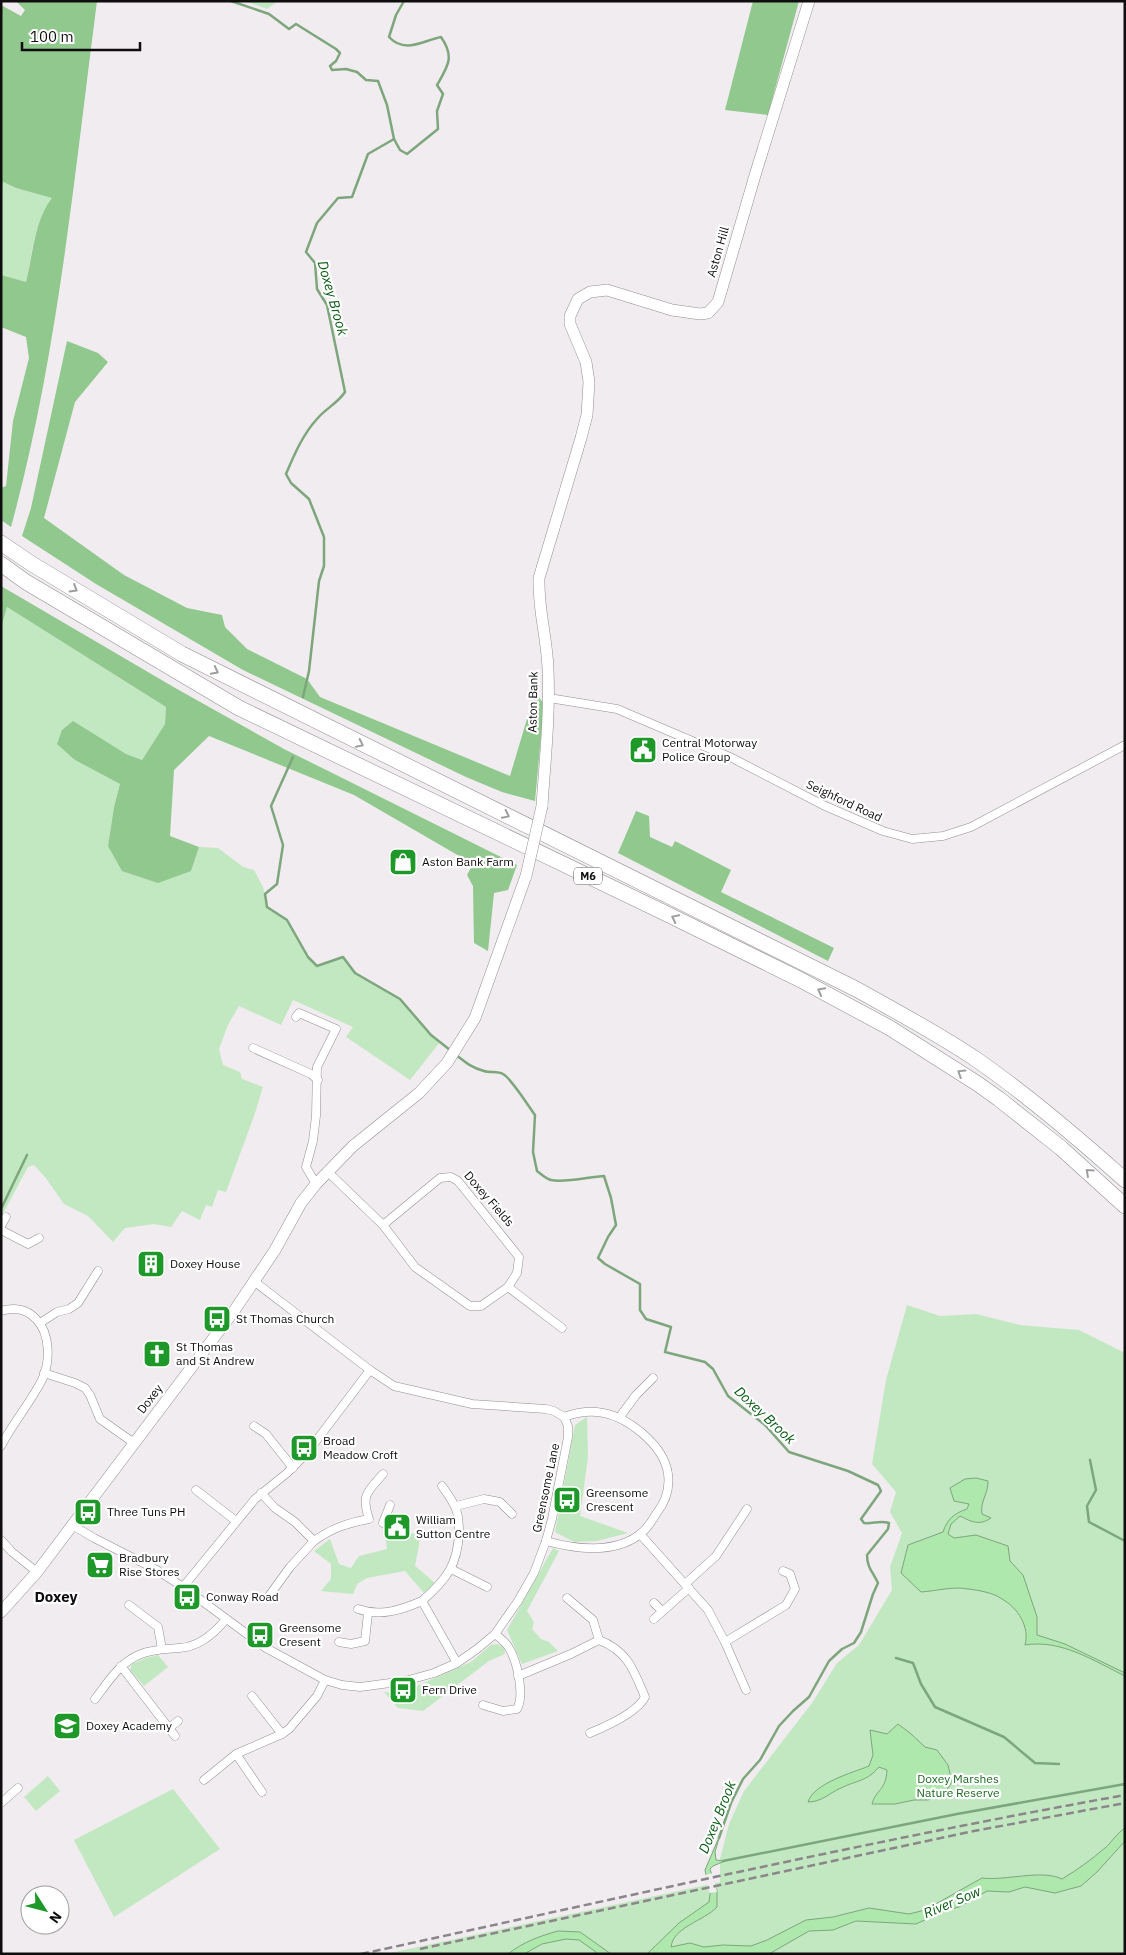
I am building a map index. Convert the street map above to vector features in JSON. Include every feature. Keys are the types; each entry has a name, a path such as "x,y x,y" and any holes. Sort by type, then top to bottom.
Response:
{"highway":[{"name":"M6","path":"1,543 32,564 182,654 856,989 934,1032 977,1060 1019,1091 1125,1180"},
{"name":"M6","path":"1,564 26,582 239,708 674,918 890,1028 978,1084 1005,1104 1061,1148 1125,1206"}],"street":[{"name":"Aston Hill","path":"586,362 573,335 570,316 578,299 590,292 607,290 672,310 700,314 708,313 718,302 809,1"},
{"name":"Aston Bank","path":"327,1171 353,1146 419,1092 447,1062 464,1037 475,1018 526,876 542,806 549,698 548,665 538,601 539,578 587,414 589,382 586,362"},
{"name":"Seighford Road","path":"549,698 617,710 732,758 823,805 874,828 912,839 943,836 971,827 1125,745"},
{"path":"296,1017 299,1013 336,1029 317,1067 318,1080 314,1141 306,1167 316,1184"},
{"path":"253,1048 311,1074 318,1080"},
{"name":"Doxey","path":"1,1612 37,1572 255,1282 301,1203 327,1171"},
{"name":"Doxey Fields","path":"327,1171 383,1225 415,1267 470,1306 482,1306 508,1287 517,1273 519,1257 458,1181 450,1177 440,1178 383,1225"},
{"path":"1,1226 6,1217"},
{"path":"1,1230 28,1244 39,1238"},
{"path":"40,1323 57,1312 78,1304 98,1271"},
{"path":"255,1282 370,1370 394,1386 472,1404 546,1409 564,1417 586,1411 599,1412 619,1418 654,1445 664,1458 668,1475 667,1493 660,1510 640,1534 617,1544 598,1548 570,1547 546,1541"},
{"path":"508,1287 562,1328"},
{"path":"1,1311 11,1309 25,1311 40,1323 47,1343 47,1362 42,1380 1,1446"},
{"path":"183,1587 261,1493 293,1468 307,1453 370,1370"},
{"path":"44,1373 85,1388 100,1419 134,1443"},
{"path":"619,1418 636,1395 653,1378"},
{"name":"Greensome Lane","path":"72,1525 155,1569 183,1587 266,1648 325,1680 351,1686 406,1681 434,1673 457,1663 495,1634 518,1601 534,1572 546,1541 556,1502 568,1437 568,1426 564,1417"},
{"path":"254,1426 266,1434 293,1468"},
{"path":"269,1596 290,1567 314,1541 328,1530 348,1522 369,1519 364,1504 368,1490 383,1474"},
{"path":"358,1609 368,1613 393,1612 422,1601 439,1586 451,1568 458,1541 459,1518 456,1506 442,1486"},
{"path":"196,1490 236,1521"},
{"path":"261,1493 275,1508 295,1522 314,1541"},
{"path":"456,1506 484,1500 500,1502 512,1514"},
{"path":"383,1523 390,1505"},
{"path":"654,1619 716,1556 747,1508"},
{"path":"640,1534 708,1610 726,1642 739,1684 746,1690"},
{"path":"1,1540 12,1552 37,1572"},
{"path":"451,1568 487,1587"},
{"path":"726,1642 786,1605 795,1589 786,1572"},
{"path":"567,1598 592,1620 599,1640"},
{"path":"422,1601 457,1663"},
{"path":"654,1603 662,1611"},
{"path":"129,1605 158,1627 162,1649"},
{"path":"338,1642 352,1644 365,1641 368,1613"},
{"path":"95,1699 121,1666 142,1654 197,1644 215,1632 226,1619"},
{"path":"483,1706 503,1711 517,1709 521,1702 518,1676 508,1645 495,1634"},
{"path":"518,1676 599,1640 607,1643 624,1656 635,1670 645,1697 641,1706 608,1726 590,1733"},
{"path":"121,1666 175,1736"},
{"path":"204,1780 236,1754 282,1734 289,1729 317,1696 325,1680"},
{"path":"252,1696 282,1734"},
{"path":"169,1728 178,1721"},
{"path":"236,1754 262,1792"},
{"path":"1,1803 18,1788"}],"green space":[{"path":"245,1 278,1 267,9"},
{"path":"2,182 16,188 53,198 38,228 26,283 1,275"},
{"path":"7,607 166,707 165,724 142,760 126,754 75,760 120,784 114,807 108,846 191,871 199,847 218,848 243,867 254,870 263,887 267,907 287,920 308,957 317,966 343,957 355,973 400,999 431,1035 440,1042 410,1080 346,1037 353,1027 293,1000 281,1025 239,1006 228,1025 219,1049 223,1065 240,1072 242,1079 263,1087 226,1192 218,1190 212,1207 206,1205 200,1220 182,1211 171,1227 154,1224 125,1228 113,1242 88,1216 64,1204 34,1165 28,1167 1,1217 1,628"},
{"name":"Doxey Marshes Nature Reserve","path":"907,1305 940,1316 976,1314 1020,1325 1079,1330 1125,1353 1125,1954 385,1954 720,1882 720,1859 729,1824 744,1791 812,1703 837,1663 859,1645 892,1590 890,1567 902,1533 890,1512 896,1492 872,1464 886,1380"},
{"path":"587,1417 588,1457 580,1516 628,1533 597,1541 574,1542 555,1532 575,1425"},
{"path":"413,1533 420,1539 415,1566 435,1583 424,1593 405,1571 367,1578 357,1584 353,1594 321,1591 331,1579 331,1564 314,1551 330,1539 339,1564 351,1568 359,1556 387,1549 385,1535 403,1541"},
{"path":"553,1548 559,1551 527,1611 534,1622 532,1629 541,1639 549,1642 558,1651 522,1664 507,1630"},
{"path":"498,1644 504,1648 505,1654 489,1661 423,1711 398,1708 384,1692 397,1693 410,1689 471,1662 491,1645"},
{"path":"158,1655 168,1667 144,1686 130,1670 132,1664"},
{"path":"48,1776 60,1791 36,1811 24,1797"},
{"path":"173,1789 220,1849 114,1917 74,1840"}],"shaded area":[{"path":"16,1 97,1 53,331 41,397 11,527 1,520 1,488 6,486 13,421 29,358 26,337 1,327 1,275 26,282 41,217 52,198 16,188 3,182 1,192 1,5 21,16 25,10"},
{"path":"753,1 799,1 768,115 725,110"},
{"path":"67,341 98,353 108,362 75,402 44,518 124,575 187,608 222,615 225,627 247,649 307,679 320,697 510,776 535,692 544,704 535,801 502,792 466,777 243,670 96,584 22,536 31,508"},
{"path":"1,586 284,749 517,865 508,890 494,893 488,951 474,943 473,886 467,875 473,864 354,795 209,736 174,770 170,836 199,847 191,871 158,883 122,871 108,846 114,807 120,784 75,760 57,744 62,730 73,721 126,754 142,760 165,724 166,707 7,607 1,628"},
{"path":"636,811 649,816 650,837 672,847 675,841 731,870 721,892 834,948 828,961 618,853"}],"water":[{"path":"976,1478 988,1481 982,1505 982,1514 991,1518 983,1522 976,1522 960,1516 951,1524 948,1534 954,1538 976,1535 1008,1546 1010,1561 1023,1575 1037,1617 1037,1635 1065,1644 1125,1673 1125,1676 1064,1648 1038,1644 1025,1645 1026,1631 1018,1613 1008,1603 995,1595 963,1588 921,1592 901,1573 908,1545 943,1532 952,1517 967,1509 969,1504 954,1501 950,1488 965,1479"},
{"path":"898,1724 925,1747 937,1750 948,1765 952,1782 946,1791 928,1800 914,1800 895,1804 872,1804 886,1777 887,1770 879,1767 865,1778 821,1799 808,1802 812,1795 825,1784 869,1766 873,1755 870,1730 887,1734"},
{"name":"River Sow","path":"1125,1828 1125,1841 1097,1872 1081,1886 1055,1893 1025,1887 1009,1892 987,1891 959,1907 944,1911 916,1924 856,1921 833,1930 809,1931 769,1954 647,1954 679,1923 709,1902 710,1894 705,1870 720,1835 715,1852 716,1860 725,1861 710,1869 717,1891 717,1907 677,1934 671,1947 690,1943 704,1947 723,1945 751,1946 806,1920 833,1917 869,1908 909,1914 925,1910 982,1878 1044,1875 1062,1879 1108,1846"},
{"path":"558,1931 580,1932 611,1954 595,1954 596,1952 579,1940 566,1939 542,1944 524,1954 508,1954 532,1940"}],"pier":[{"path":"713,1873 717,1892 709,1893 705,1875"}],"waterway":[{"path":"231,1 269,14 289,29 296,24 336,49 340,53 336,61 330,66 332,70 346,69 357,72 366,80 378,81 387,105 394,139"},
{"name":"Doxey Brook","path":"303,697 309,671 319,581 324,566 324,537 309,499 291,483 286,474 307,431 320,415 345,392 327,305 317,289 315,263 306,252 317,223 338,198 352,197 368,154 394,139 400,150 407,154 438,129 437,111 443,94 437,85 447,67 448,50 441,37 407,46 401,45 389,37 396,15 404,1"},
{"name":"Doxey Brook","path":"293,757 271,806 283,845 277,884 265,894 267,907 287,920 308,957 317,966 343,957 355,973 400,999 431,1035 450,1050"},
{"name":"Doxey Brook","path":"456,1055 476,1068 486,1072 503,1074 511,1081 535,1115 533,1152 537,1171 547,1179 556,1181 604,1176 611,1198 616,1225 598,1258 640,1284 640,1310 646,1319 671,1327 665,1352 705,1362 713,1369 728,1396 765,1425 789,1452 848,1471 878,1485 881,1491 861,1519 864,1523 889,1523 888,1529 867,1555 869,1567 878,1583 861,1632 854,1643 842,1649 829,1661 809,1697 779,1726 760,1760 743,1779 731,1803 719,1838"},
{"path":"1,1209 27,1155"},
{"path":"1090,1460 1096,1490 1087,1506 1089,1522 1125,1541"},
{"path":"896,1658 913,1663 921,1684 935,1707 1004,1737 1035,1763 1059,1764"},
{"path":"723,1861 957,1814 1125,1784"}],"railway":[{"path":"361,1954 838,1851 1125,1795"},
{"path":"420,1949 974,1831 1125,1803"}],"place":[{"name":"Central Motorway Police Group","path":"643,750"},
{"name":"Aston Bank Farm","path":"403,862"},
{"name":"Doxey House","path":"151,1264"},
{"name":"St Thomas Church","path":"217,1319"},
{"name":"St Thomas and St Andrew","path":"157,1354"},
{"name":"Broad Meadow Croft","path":"304,1448"},
{"name":"Greensome Crescent","path":"567,1500"},
{"name":"Three Tuns PH","path":"88,1512"},
{"name":"William Sutton Centre","path":"397,1527"},
{"name":"Bradbury Rise Stores","path":"100,1565"},
{"name":"Conway Road","path":"187,1597"},
{"name":"Greensome Cresent","path":"260,1635"},
{"name":"Fern Drive","path":"403,1690"},
{"name":"Doxey Academy","path":"67,1726"}],"district":[{"name":"Doxey","path":"56,1597"}]}
